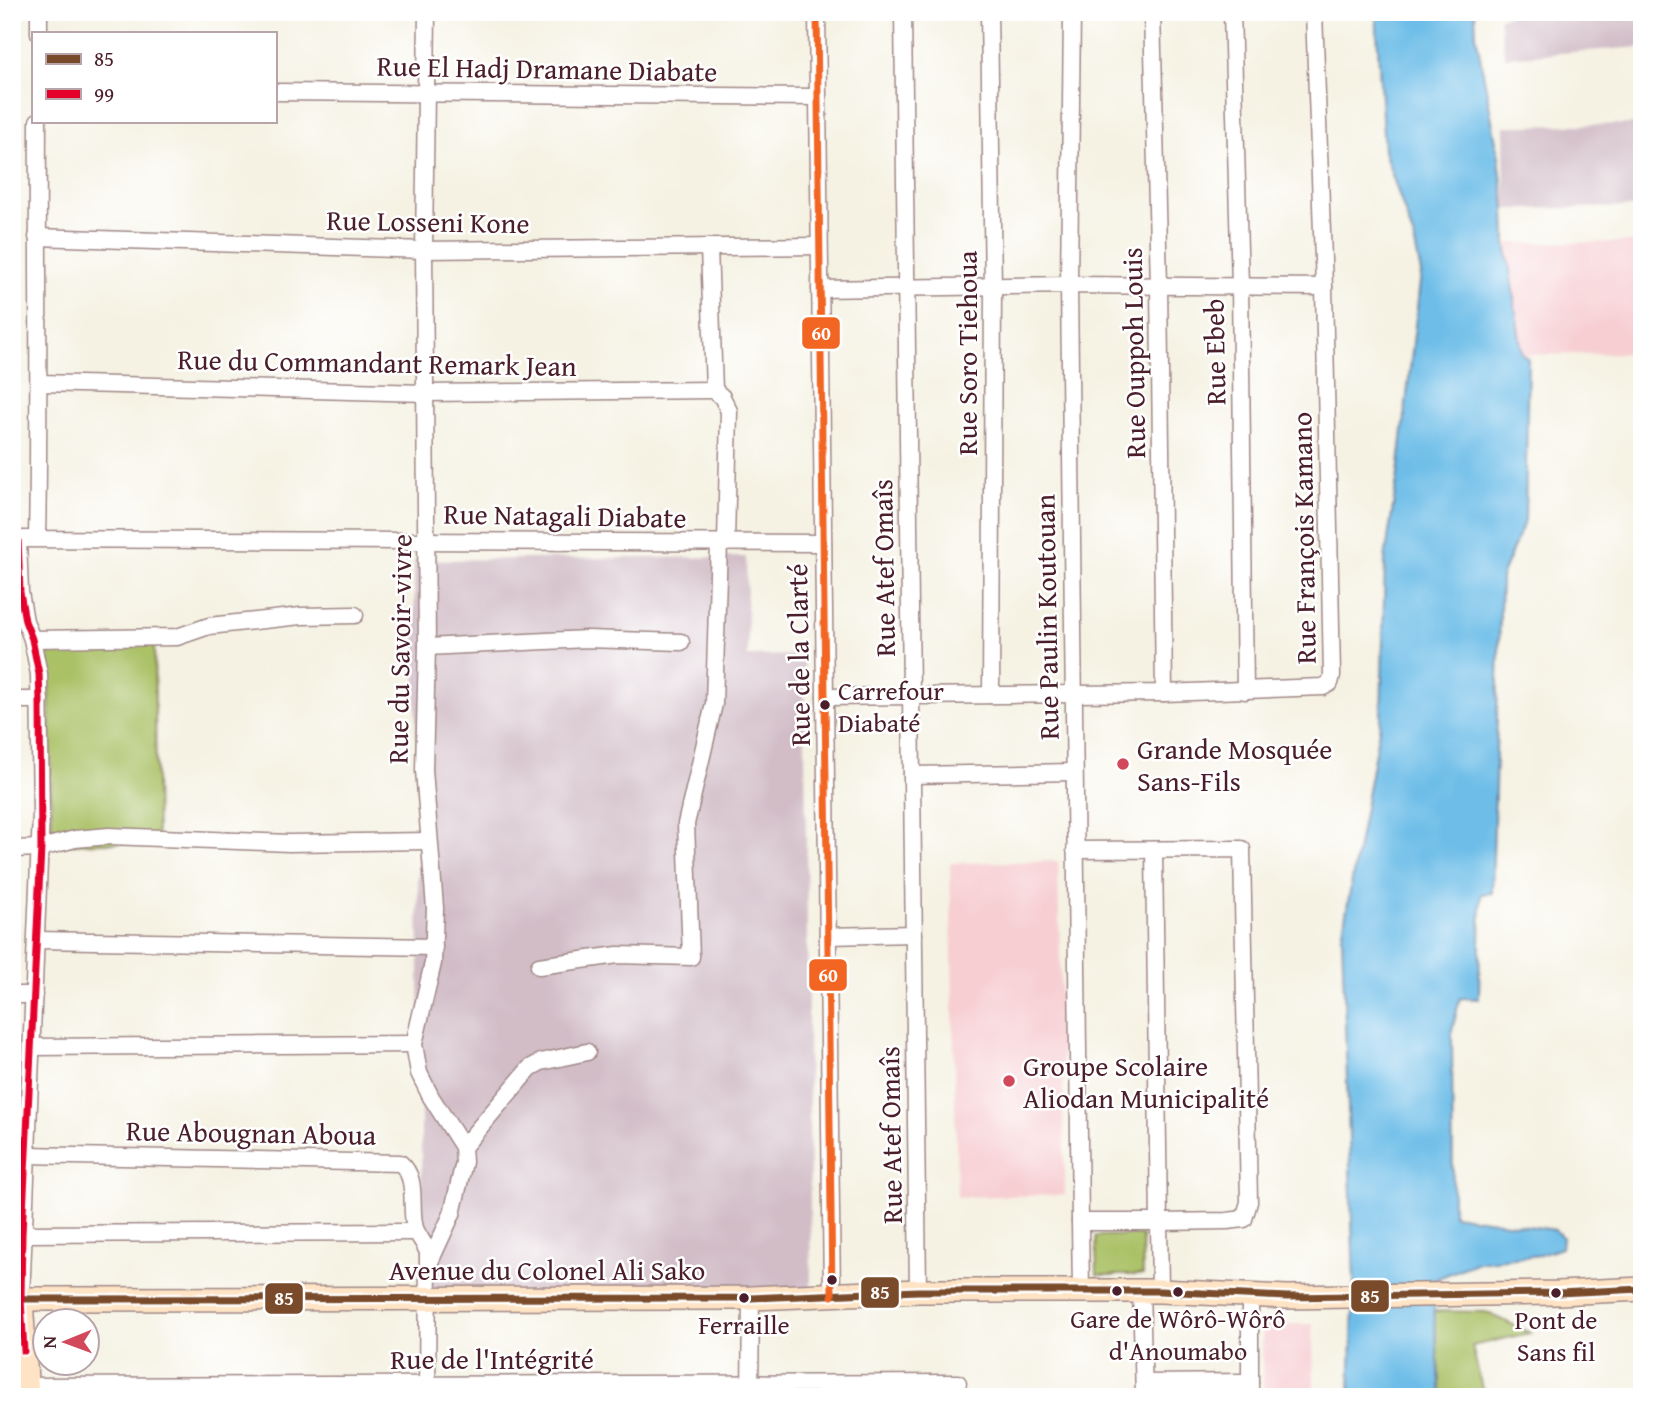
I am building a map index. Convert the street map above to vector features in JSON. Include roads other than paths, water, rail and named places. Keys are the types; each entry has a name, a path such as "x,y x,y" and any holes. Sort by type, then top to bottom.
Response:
{"street":[{"path":"39,32 40,12"},
{"name":"Rue du Savoir-vivre","path":"427,12 424,250 427,647 424,770 433,875 434,947 433,963 414,1044 419,1073 463,1147"},
{"name":"Rue de la Clarté","path":"817,12 832,1296"},
{"name":"Rue Atef Omaîs","path":"903,12 918,1291"},
{"name":"Rue Soro Tiehoua","path":"989,12 993,288 991,695"},
{"name":"Rue Paulin Koutouan","path":"1072,12 1069,285 1081,1291"},
{"name":"Rue Ouppoh Louis","path":"1152,12 1159,285 1164,693"},
{"name":"Rue Ebeb","path":"1232,12 1240,285 1245,691"},
{"name":"Rue François Kamano","path":"825,697 1245,691 1323,687 1330,683 1332,675 1324,287 1314,12"},
{"name":"Rue El Hadj Dramane Diabate","path":"276,92 818,97"},
{"path":"37,538 40,383 38,122"},
{"name":"Rue Losseni Kone","path":"37,237 424,250 820,246"},
{"path":"539,965 618,955 691,957 686,824 714,704 729,411 722,397 714,390 709,247"},
{"path":"820,289 1069,285 1324,287"},
{"name":"Rue du Commandant Remark Jean","path":"40,383 426,393 714,390"},
{"path":"15,539 20,592 39,674 40,700 41,848 32,1047 22,1147 22,1234 17,1299 27,1391"},
{"name":"Rue Natagali Diabate","path":"15,539 823,543"},
{"path":"32,639 177,637 209,625 301,616 355,615"},
{"path":"427,647 587,639 681,642"},
{"path":"12,700 40,700"},
{"path":"912,775 1074,772"},
{"path":"12,849 41,848 75,839 109,836 289,843 428,841"},
{"path":"1075,850 1242,849 1250,1202 1244,1219 1080,1222"},
{"path":"1154,850 1159,1222 1144,1390 1250,1389 1250,1295"},
{"path":"828,936 914,934"},
{"path":"37,940 434,947"},
{"path":"12,995 34,995"},
{"path":"32,1047 414,1044"},
{"path":"429,1264 452,1214 461,1185 463,1147 530,1068 541,1062 587,1052"},
{"name":"Rue Abougnan Aboua","path":"22,1147 400,1163 411,1178 416,1232 426,1245 429,1264 427,1391"},
{"path":"22,1234 416,1232"},
{"name":"Avenue du Colonel Ali Sako","path":"17,1299 751,1298 918,1291 1151,1291 1287,1297 1558,1293 1642,1289"},
{"path":"750,1390 751,1298"},
{"name":"Rue de l'Intégrité","path":"27,1391 750,1390 958,1384"}],"water":[{"path":"1376,12 1475,12 1476,35 1499,157 1506,243 1522,354 1528,358 1525,520 1501,577 1492,893 1481,894 1479,999 1460,998 1452,1030 1453,1215 1555,1230 1562,1237 1561,1248 1540,1255 1478,1262 1436,1279 1434,1311 1441,1397 1350,1397 1354,1282 1342,936 1381,718 1385,559 1398,474 1421,273 1414,239 1384,151"}],"place":[{"name":"Carrefour Diabaté","path":"825,705"},
{"name":"Grande Mosquée Sans-Fils","path":"1123,764"},
{"name":"Groupe Scolaire Aliodan Municipalité","path":"1009,1081"},
{"name":"Gare de Wôrô-Wôrô d'Anoumabo","path":"1178,1292"},
{"name":"Pont de Sans fil","path":"1556,1293"},
{"name":"Ferraille","path":"744,1298"}]}
